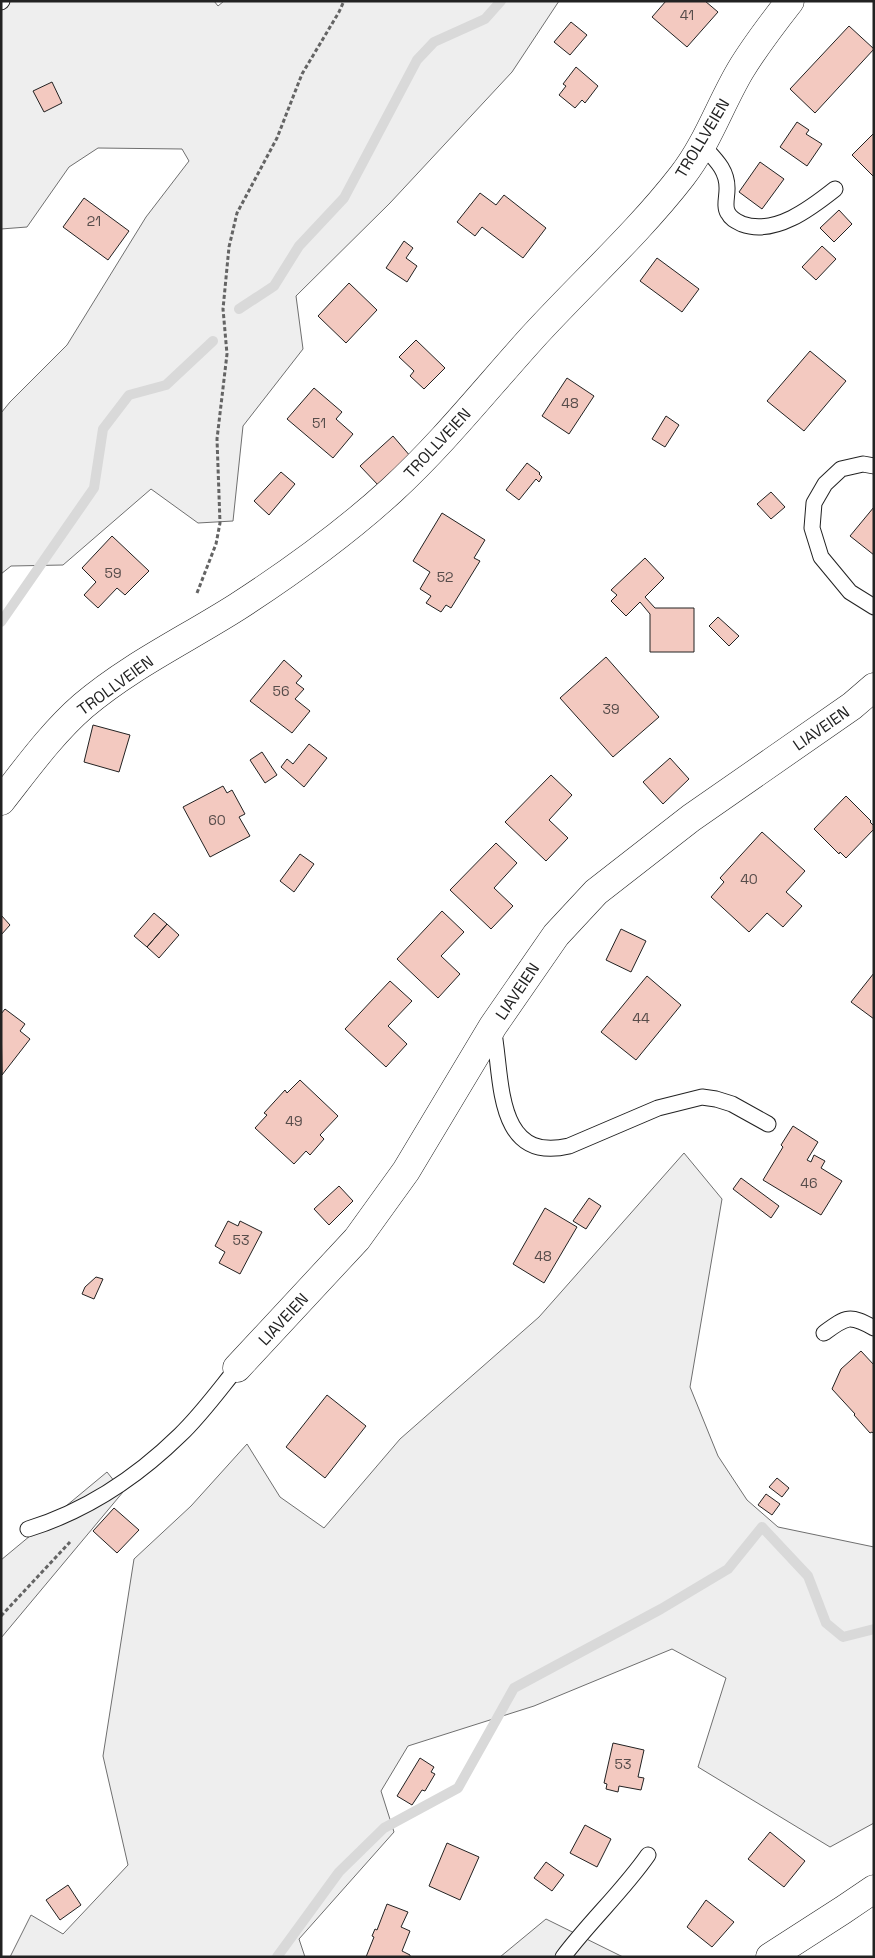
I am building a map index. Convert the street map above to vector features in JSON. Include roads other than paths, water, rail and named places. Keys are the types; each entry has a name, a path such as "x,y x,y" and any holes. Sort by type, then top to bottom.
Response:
{"street":[{"name":"TROLLVEIEN","path":"1,801 43,748 82,706 134,667 236,608 306,561 392,490 435,448 533,336 639,226 683,174 702,145 740,72 766,31 790,1"},
{"name":"LIAVEIEN","path":"237,1368 357,1239 406,1171 493,1026 556,935 596,892 691,818 852,706 874,687"},
{"path":"770,1957 798,1946 874,1889"}],"lane":[{"path":"702,145 720,164 726,175 726,209 728,214 735,221 750,227 760,228 788,219 815,204 835,189"},
{"path":"874,466 863,464 841,469 825,484 814,503 812,528 821,557 850,592 874,607"},
{"path":"493,1026 497,1046 502,1099 507,1118 528,1143 556,1150 658,1108 702,1098 716,1099 732,1104 768,1124"},
{"path":"824,1333 840,1321 852,1318 874,1328"},
{"path":"28,1529 79,1510 124,1483 181,1435 237,1368"},
{"path":"563,1957 601,1910 632,1879 648,1855"}],"waterway":[{"path":"239,309 274,286 299,246 344,198 417,60 434,42 485,19 501,1"},
{"path":"1,622 94,488 103,429 129,395 166,385 213,341"},
{"path":"277,1957 339,1872 384,1828 458,1788 514,1688 661,1609 728,1569 762,1527 808,1576 826,1623 843,1637 874,1629"}]}
